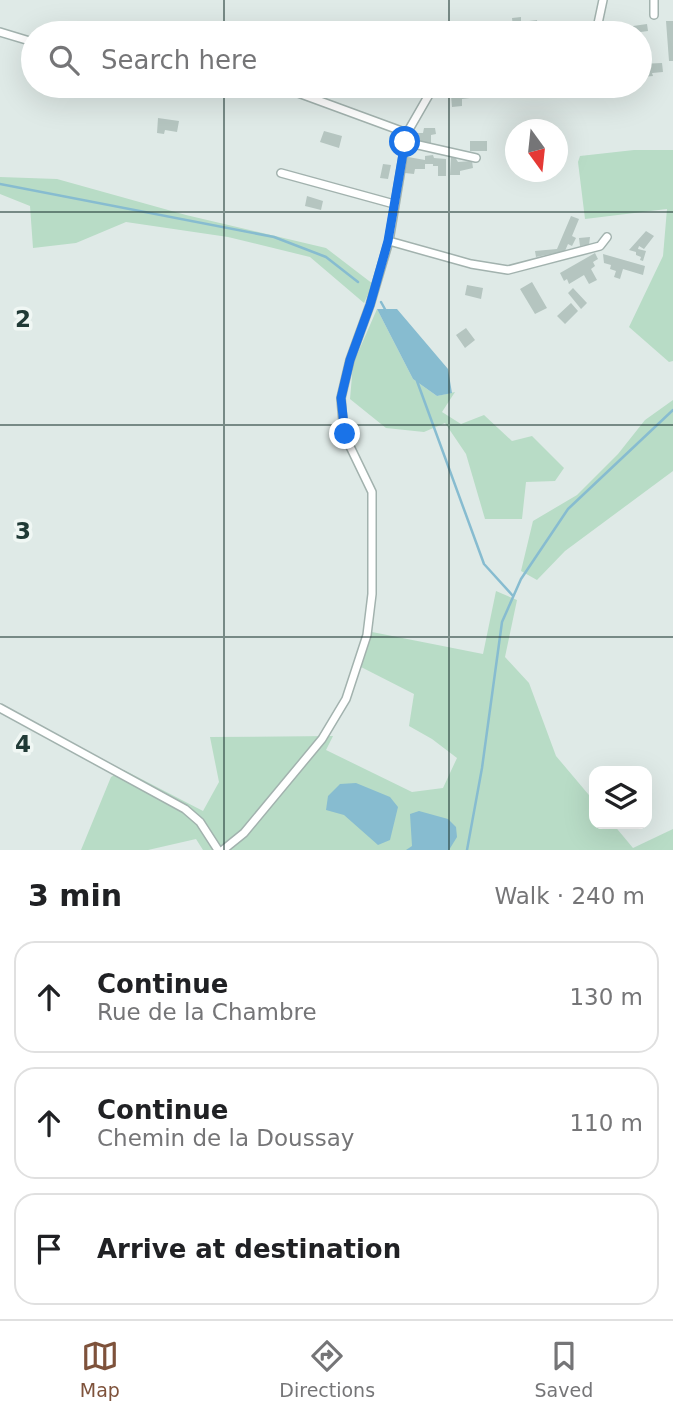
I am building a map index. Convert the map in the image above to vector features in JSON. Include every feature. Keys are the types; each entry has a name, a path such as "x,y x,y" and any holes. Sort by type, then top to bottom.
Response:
{"street":[{"path":"599,21 603,0"},
{"path":"654,0 654,15"},
{"path":"0,33 21,39"},
{"path":"311,98 407,134"},
{"path":"0,708 185,808 200,822 220,850 244,833 322,739 346,699 367,635 372,594 372,492 345,434 341,398 350,360 370,305 388,241 407,134 428,98"},
{"path":"405,142 476,158"},
{"path":"282,173 394,204"},
{"path":"388,241 471,264 508,270 600,247 607,237"}],"green space":[{"path":"634,150 673,150 673,361 669,362 629,327 663,256 667,209 585,219 578,162 580,156"},
{"path":"0,177 57,179 186,215 326,248 373,284 364,303 310,257 228,237 126,222 76,243 33,248 30,206 0,194"},
{"path":"377,309 413,379 437,396 455,392 442,412 461,424 484,415 512,441 532,436 564,468 555,481 526,482 522,519 485,519 466,454 445,423 424,432 386,428 350,399 353,364"},
{"path":"673,400 673,471 565,551 537,580 521,571 533,521 577,495 618,454 645,420"},
{"path":"496,591 517,600 505,657 529,683 556,756 589,795 589,829 617,829 633,848 673,829 673,850 203,850 196,839 148,850 81,850 111,777 124,770 203,811 219,782 210,737 333,736 326,750 412,792 443,788 457,758 409,726 414,694 361,667 372,632 483,654"}],"water":[{"path":"377,309 397,309 448,369 452,393 437,396 413,379"},
{"path":"356,783 390,797 398,807 390,840 378,845 344,815 326,810 328,796 340,784"},
{"path":"419,811 448,819 456,827 457,837 449,850 406,850 412,846 410,814"}],"building":[{"path":"521,17 521,21 512,21 512,18"},
{"path":"666,21 673,21 673,61 669,61"},
{"path":"652,63 662,63 663,72 652,73"},
{"path":"451,98 470,98 462,99 462,106 452,107"},
{"path":"158,118 179,121 177,132 165,130 164,134 157,133"},
{"path":"424,128 435,128 436,134 431,135 431,146 412,141 414,133 423,133"},
{"path":"324,131 342,136 339,148 320,142"},
{"path":"470,141 487,141 487,151 470,151"},
{"path":"433,155 434,158 446,159 446,176 438,176 438,166 433,164 425,164 425,169 415,169 414,174 405,173 408,157 425,160 425,156"},
{"path":"451,157 455,157 458,162 472,161 473,168 460,171 460,175 450,175"},
{"path":"383,164 391,165 388,179 380,178"},
{"path":"307,196 323,201 321,210 305,206"},
{"path":"571,216 579,219 572,236 576,238 572,246 568,244 565,251 536,257 535,251 557,249"},
{"path":"646,231 654,236 644,249 639,246 638,249 646,251 643,261 636,252 629,250"},
{"path":"590,237 589,245 580,246 579,238"},
{"path":"595,253 598,259 593,262 595,266 591,269 597,280 589,284 584,275 569,284 567,279 564,281 560,273"},
{"path":"603,254 645,266 643,275 623,269 620,279 614,277 616,271 610,269 611,265 604,263"},
{"path":"532,282 547,308 535,314 520,289"},
{"path":"467,285 483,288 481,299 465,295"},
{"path":"573,288 587,303 581,309 568,293"},
{"path":"571,303 578,311 565,324 557,316"},
{"path":"466,328 475,340 465,348 456,335"}],"waterway":[{"path":"0,184 274,237 326,257 358,282"},
{"path":"381,302 386,311"},
{"path":"417,381 484,564 513,596"},
{"path":"467,850 482,768 502,622 521,579 568,509 673,410"}],"route":[{"path":"345,434 341,398 350,360 370,305 388,241 405,142"}]}
